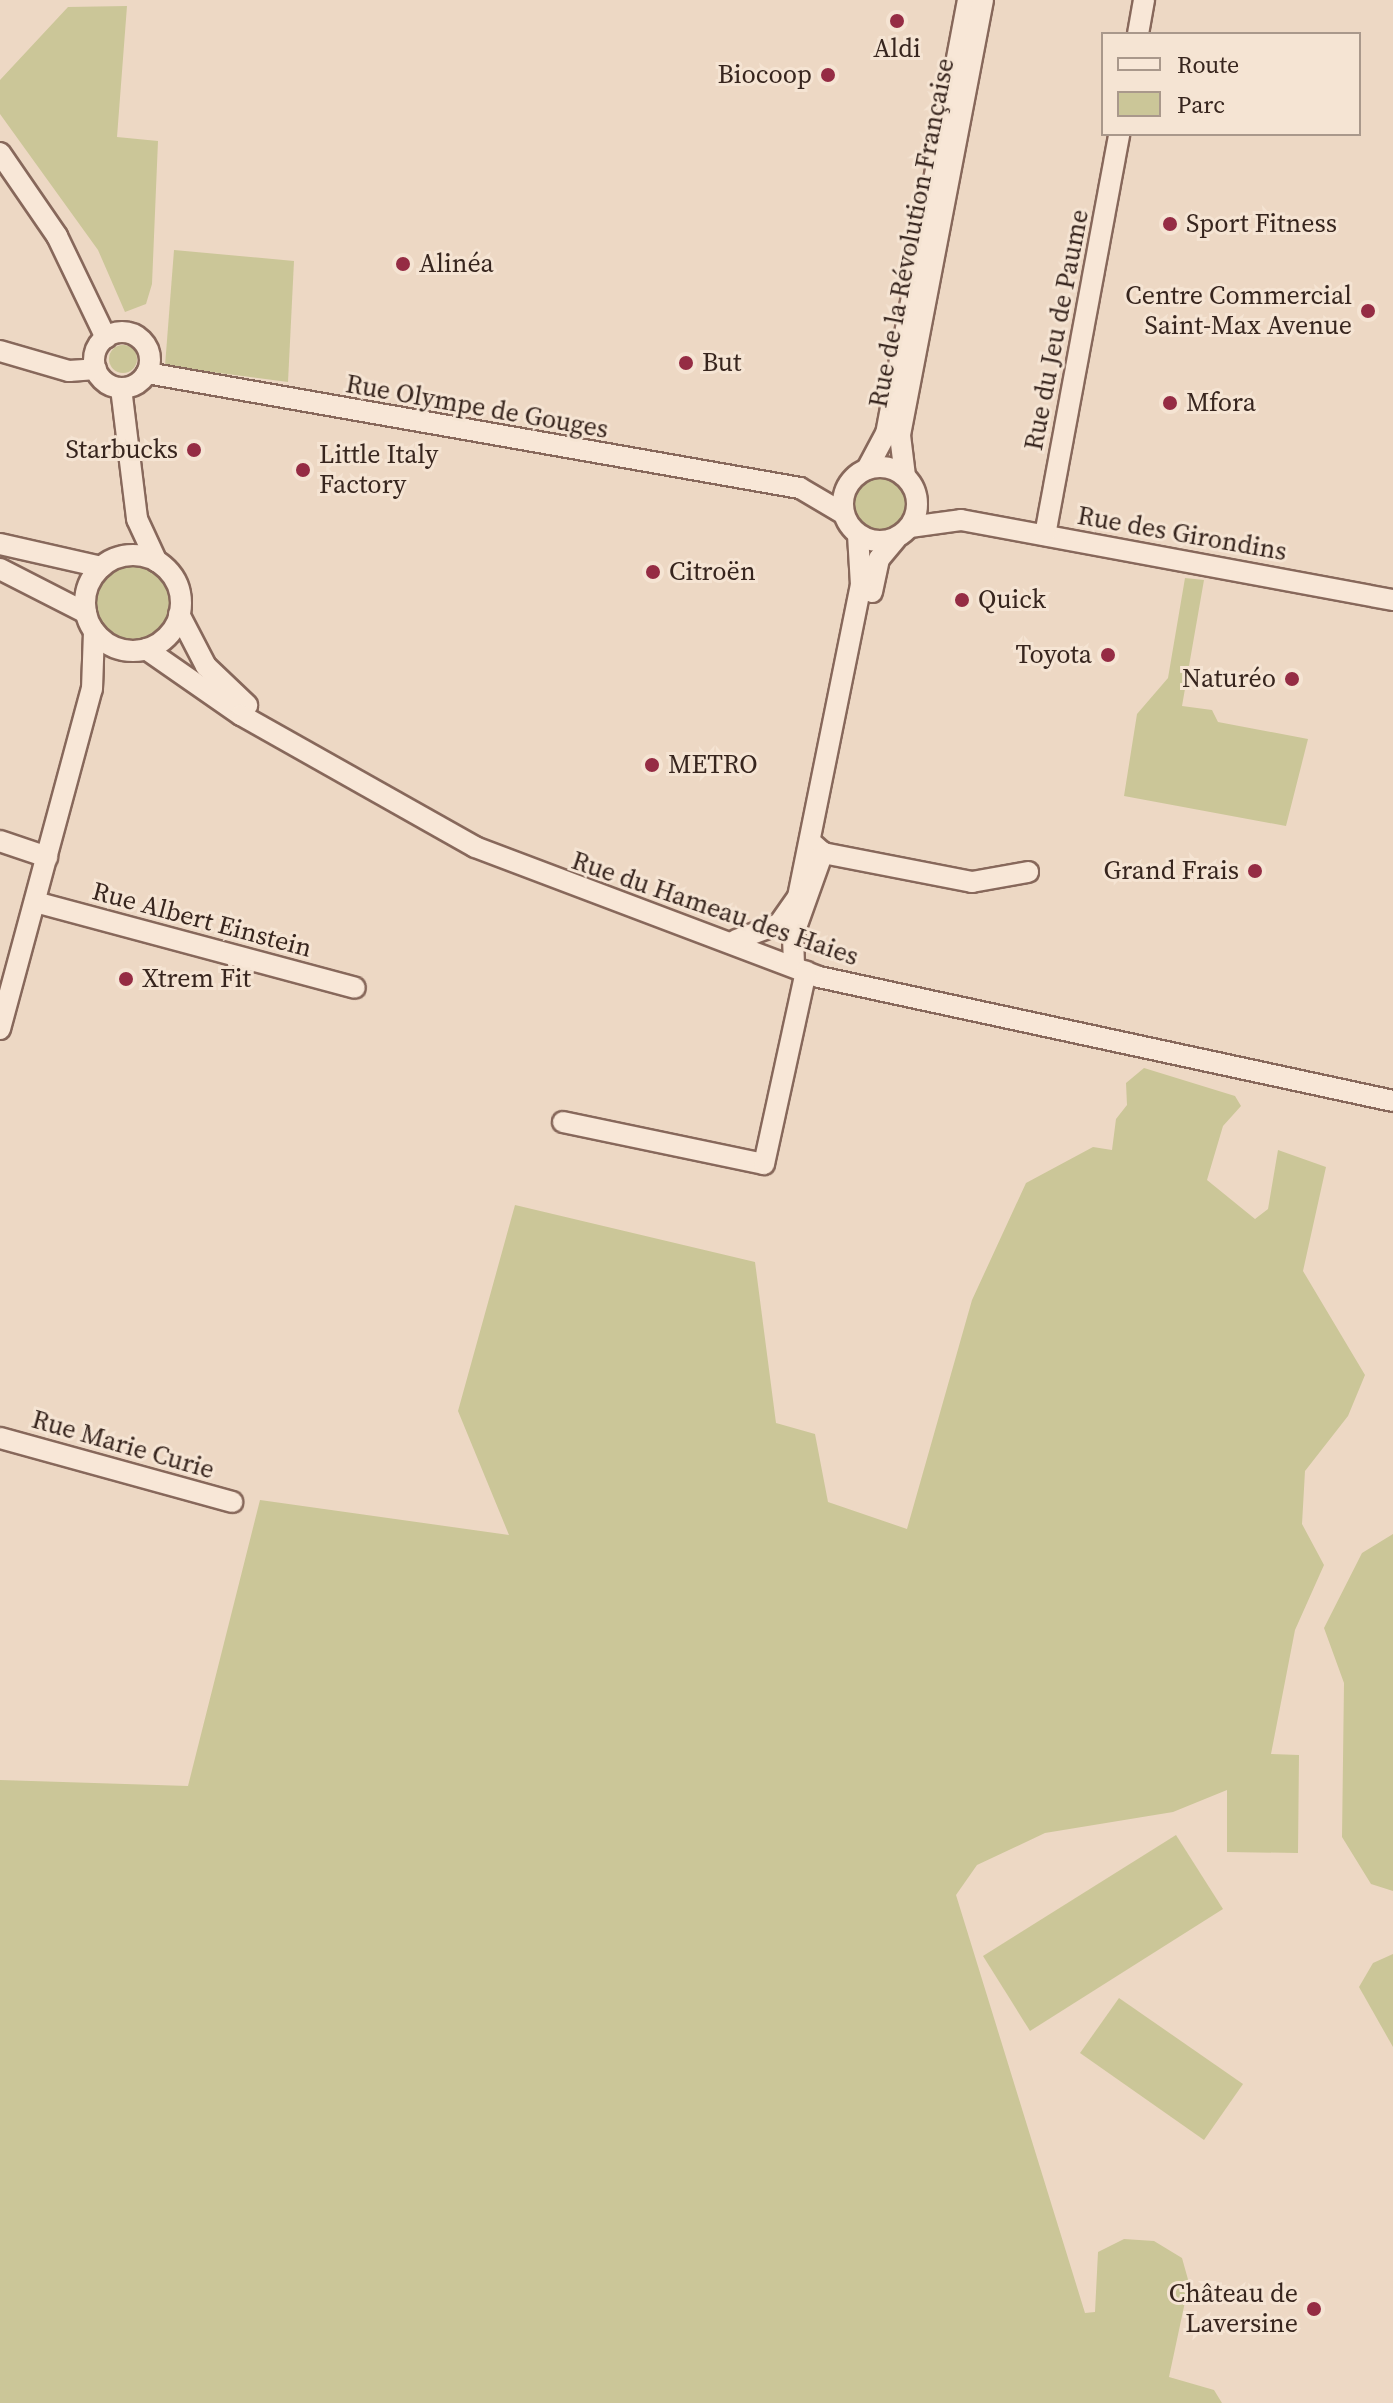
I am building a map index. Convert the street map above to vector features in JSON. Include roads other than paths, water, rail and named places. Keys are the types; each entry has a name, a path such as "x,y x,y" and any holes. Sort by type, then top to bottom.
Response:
{"street":[{"name":"Rue de la Révolution Française","path":"860,474 886,434 968,0"},
{"name":"Rue de la Révolution Française","path":"909,482 900,435 983,0"},
{"path":"1138,32 1144,0"},
{"name":"Rue du Jeu de Paume","path":"1045,535 1119,136"},
{"path":"0,153 57,236 106,338 96,369"},
{"path":"106,338 122,332 139,338 150,356 147,373 121,388"},
{"path":"0,351 69,371 96,369 121,388 134,508 157,562 177,586 179,614 166,637 105,666 92,689 0,1029"},
{"name":"Rue Olympe de Gouges","path":"147,373 800,488 844,514"},
{"path":"563,1122 764,1164 800,968 793,936 818,847 877,566 903,533 918,505 909,482 860,474 844,514 858,535 861,585 818,847 790,912 766,932 736,940"},
{"name":"Rue Olympe de Gouges","path":"800,488 860,474"},
{"name":"Rue des Girondins","path":"909,482 961,520"},
{"path":"92,689 87,590 108,562 134,508"},
{"name":"Rue des Girondins","path":"903,533 961,520 1393,600"},
{"path":"858,535 903,533"},
{"path":"0,544 108,562 157,562"},
{"path":"0,569 136,649"},
{"name":"Rue du Hameau des Haies","path":"179,614 213,675 283,737"},
{"name":"Rue du Hameau des Haies","path":"136,649 283,737 503,860 736,940 800,968 1292,1085 1393,1101"},
{"path":"0,841 47,857"},
{"path":"818,847 972,882 1028,872"},
{"name":"Rue Albert Einstein","path":"35,902 355,988"},
{"name":"Rue Marie Curie","path":"0,1438 232,1502"}],"place":[{"name":"Aldi","path":"897,21"},
{"name":"Biocoop","path":"828,75"},
{"name":"Sport Fitness","path":"1170,224"},
{"name":"Alinéa","path":"403,264"},
{"name":"Centre Commercial Saint-Max Avenue","path":"1368,311"},
{"name":"But","path":"686,363"},
{"name":"Mfora","path":"1170,403"},
{"name":"Starbucks","path":"194,450"},
{"name":"Little Italy Factory","path":"303,470"},
{"name":"Citroën","path":"653,572"},
{"name":"Quick","path":"962,600"},
{"name":"Toyota","path":"1108,655"},
{"name":"Naturéo","path":"1292,679"},
{"name":"METRO","path":"652,765"},
{"name":"Grand Frais","path":"1255,871"},
{"name":"Xtrem Fit","path":"126,979"},
{"name":"Château de Laversine","path":"1314,2309"}]}
